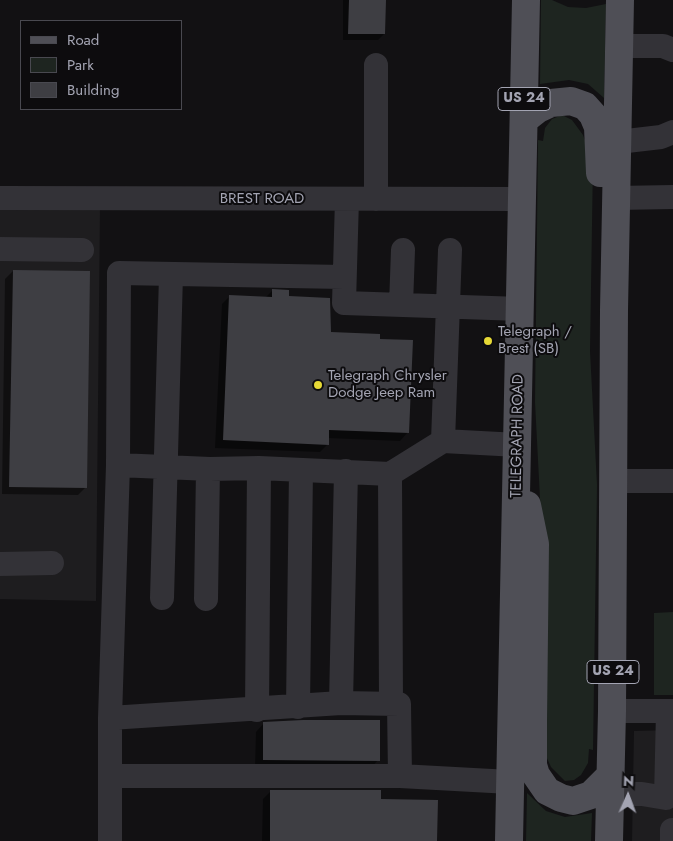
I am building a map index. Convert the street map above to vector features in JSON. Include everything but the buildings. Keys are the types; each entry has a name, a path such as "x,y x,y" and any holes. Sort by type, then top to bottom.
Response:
{"main road":[{"name":"TELEGRAPH ROAD","path":"509,841 526,0"},
{"name":"US 24","path":"609,841 620,0"},
{"path":"524,120 538,109 551,103 571,101 585,106 593,114 598,127 600,174 597,348 614,427"},
{"path":"518,454 535,544 533,765 536,775 547,791 573,801 591,795 610,784"}],"street":[{"path":"619,46 663,46 673,50"},
{"path":"376,65 376,199"},
{"path":"618,142 661,137 673,132"},
{"path":"616,198 673,197"},
{"name":"BREST ROAD","path":"0,198 523,199"},
{"path":"347,199 344,303 521,309"},
{"path":"0,249 82,250"},
{"path":"402,305 403,250"},
{"path":"443,441 450,250"},
{"path":"110,841 110,718 118,465 119,273 344,277"},
{"path":"162,598 164,467 171,275"},
{"path":"118,465 208,469 259,468 390,474 443,441 518,454"},
{"path":"257,710 259,468"},
{"path":"206,599 208,469"},
{"path":"298,707 301,470"},
{"path":"342,703 346,471"},
{"path":"390,474 391,704"},
{"path":"614,481 673,481"},
{"path":"0,564 52,564"},
{"path":"110,718 257,710 342,703 399,704 400,776"},
{"path":"610,784 642,794 670,798 671,711 612,712"},
{"path":"110,776 400,776 510,782"},
{"path":"672,830 672,841"}],"shaded area":[{"path":"0,208 100,208 96,601 0,599"},
{"path":"673,730 673,841 632,841 634,731"}],"green space":[{"path":"541,0 552,0 568,7 586,8 606,4 604,98 588,84 569,80 540,84"},
{"path":"562,115 572,120 583,135 593,162 590,351 597,485 593,750 589,749 588,763 581,775 574,780 565,781 551,767 545,754 541,518 535,402 538,140 543,141 545,128 552,119"},
{"path":"673,612 673,695 654,695 654,613"},
{"path":"527,793 546,811 565,817 592,813 591,841 526,841"}],"place":[{"name":"Telegraph / Brest (SB)","path":"488,341"},
{"name":"Telegraph Chrysler Dodge Jeep Ram","path":"318,385"}]}
